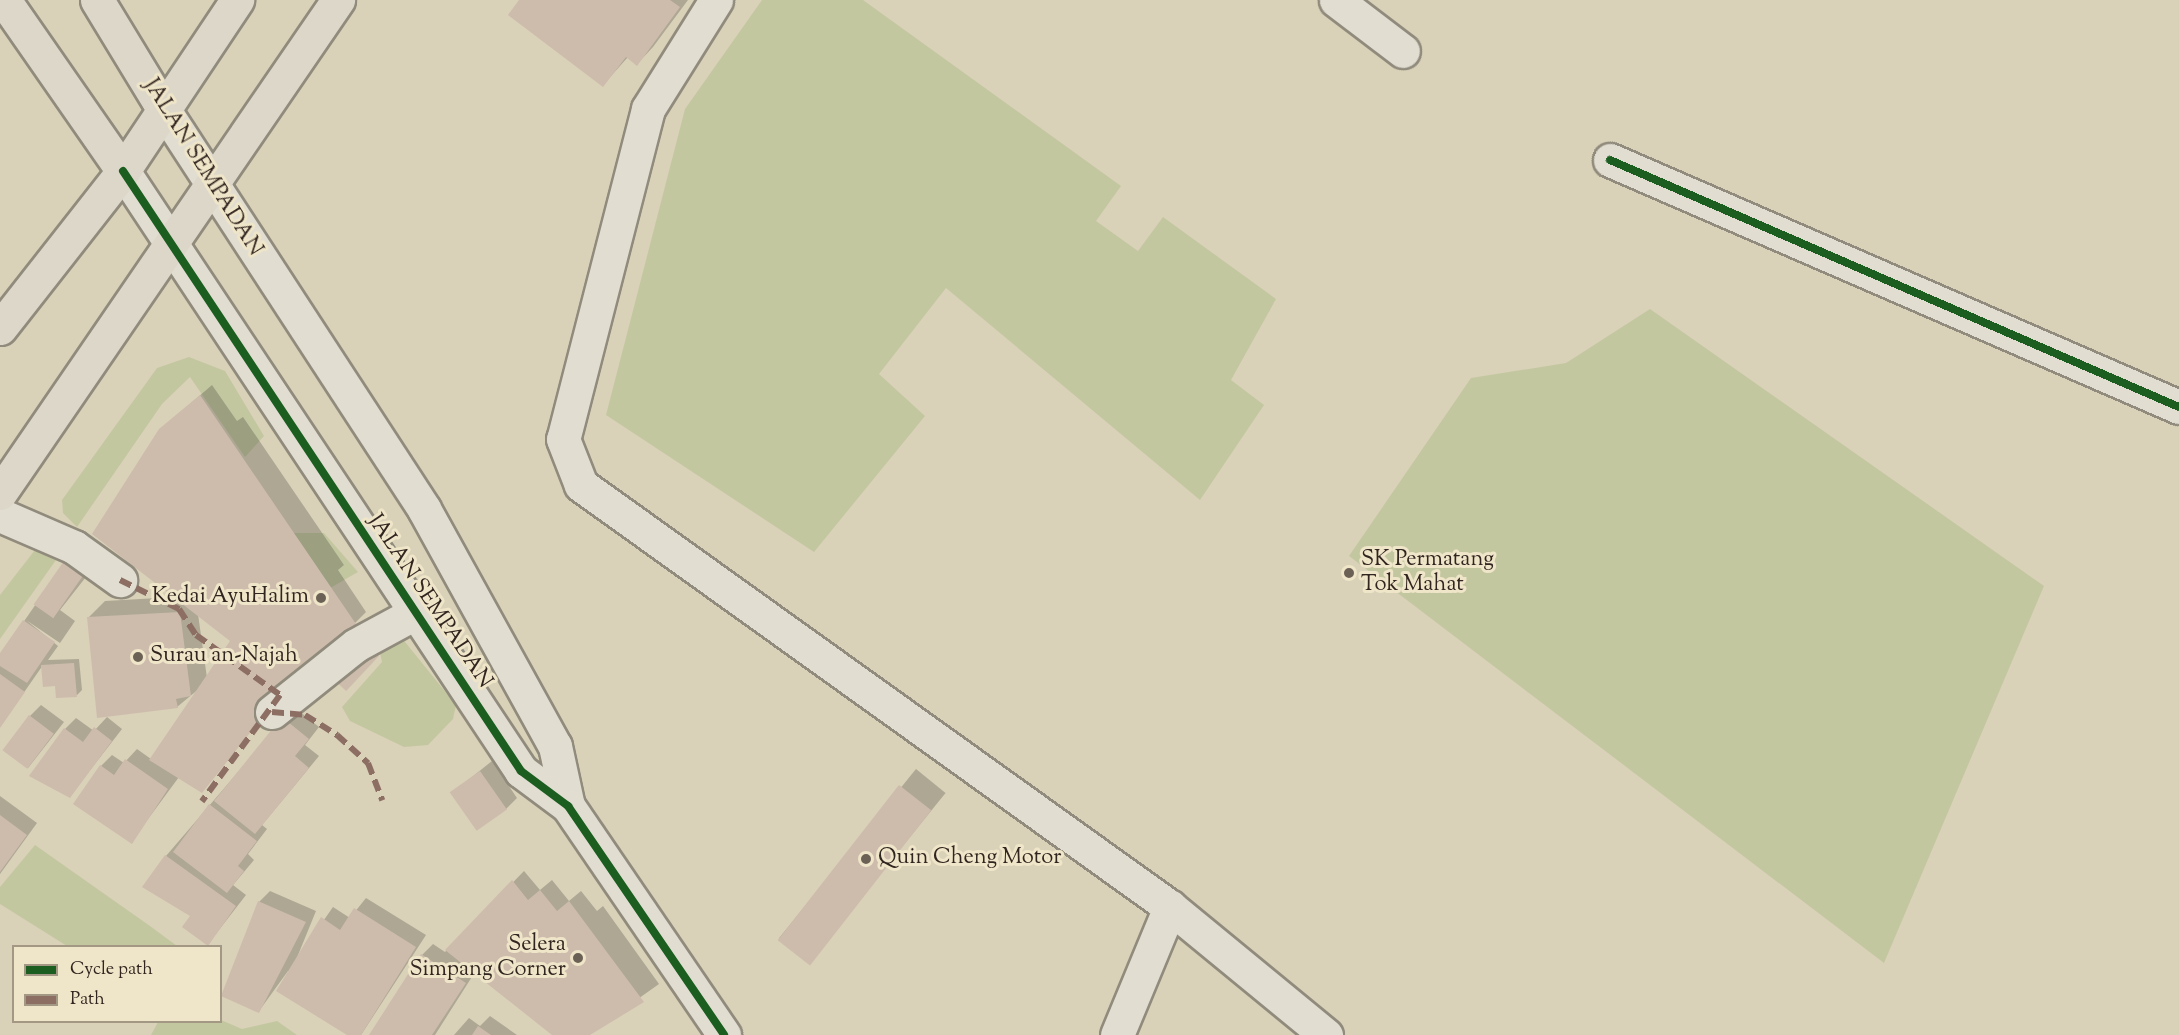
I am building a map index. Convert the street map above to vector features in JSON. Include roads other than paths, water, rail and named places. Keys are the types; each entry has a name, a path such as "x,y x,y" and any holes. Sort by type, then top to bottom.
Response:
{"main road":[{"name":"JALAN SEMPADAN","path":"4,0 123,171"},
{"name":"JALAN SEMPADAN","path":"97,0 164,110"},
{"path":"0,328 123,171 237,0"},
{"path":"0,493 338,0"}],"street":[{"path":"716,0 648,109 563,439 581,485 1170,907 1326,1035"},
{"path":"1336,0 1403,51"},
{"name":"JALAN SEMPADAN","path":"164,110 211,187 424,509 555,746 568,806"},
{"path":"1610,160 2179,407"},
{"name":"JALAN SEMPADAN","path":"123,171 413,614 521,771 568,806 724,1035"},
{"path":"0,514 74,547 120,580"},
{"path":"272,712 356,645 413,614"},
{"path":"1117,1035 1170,907"}],"place":[{"name":"SK Permatang Tok Mahat","path":"1349,573"},
{"name":"Kedai AyuHalim","path":"321,598"},
{"name":"Surau an-Najah","path":"138,657"},
{"name":"Quin Cheng Motor","path":"866,859"},
{"name":"Selera Simpang Corner","path":"578,958"}]}
